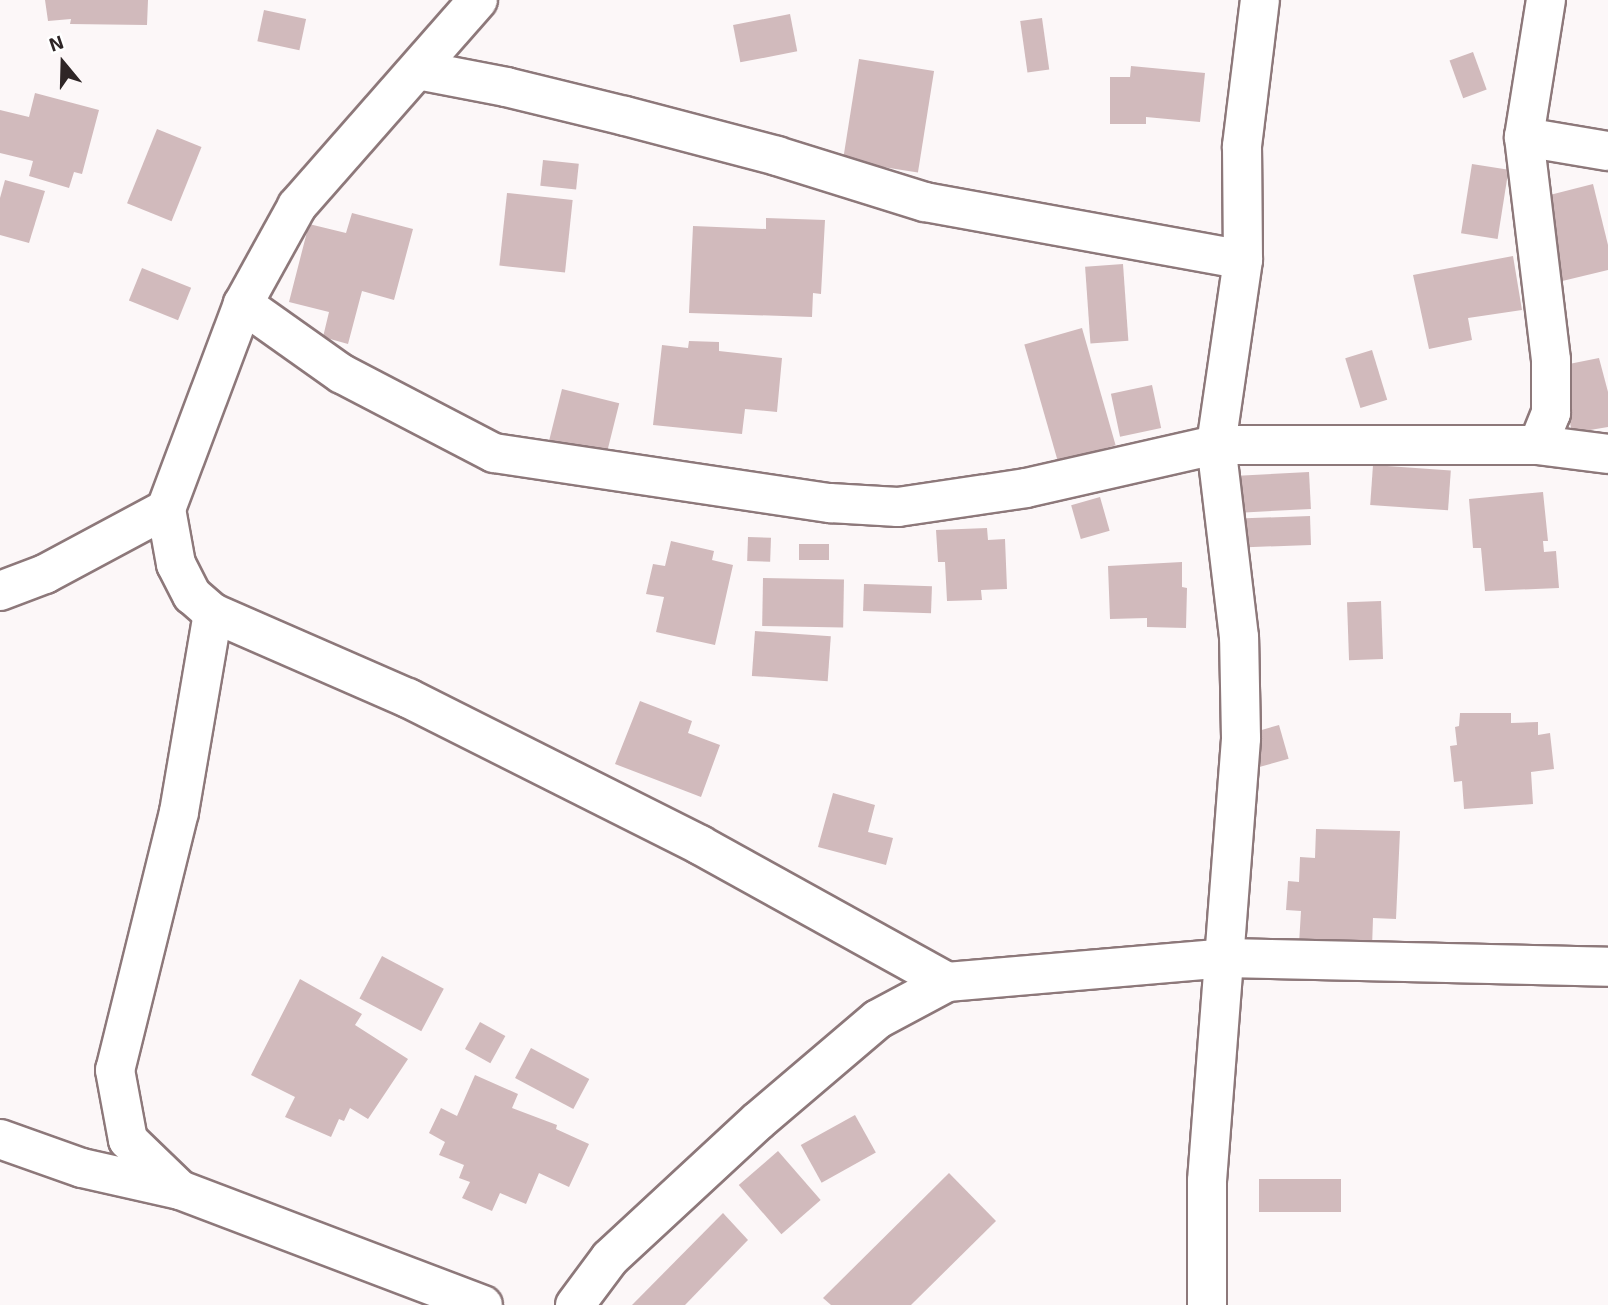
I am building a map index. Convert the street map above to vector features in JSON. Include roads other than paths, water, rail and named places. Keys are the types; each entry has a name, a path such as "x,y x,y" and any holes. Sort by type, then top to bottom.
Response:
{"street":[{"path":"478,0 297,206 243,304 166,509 176,564 192,596 213,613 420,704 700,845 947,982"},
{"path":"1207,1305 1207,1181 1241,738 1239,637 1216,445 1243,260 1242,146 1260,0"},
{"path":"1538,445 1551,414 1551,360 1524,137 1546,0"},
{"path":"418,70 506,87 625,116 777,156 925,202 1243,260"},
{"path":"1524,137 1608,151"},
{"path":"243,304 342,374 494,453 816,501 898,507 1026,488 1216,445 1538,445 1608,454"},
{"path":"0,591 45,574 166,509"},
{"path":"180,1190 128,1140 115,1070 179,812 213,613"},
{"path":"575,1305 610,1258 758,1121 878,1019 947,982 1226,958 1608,967"},
{"path":"0,1139 82,1168 180,1190 483,1305"}]}
